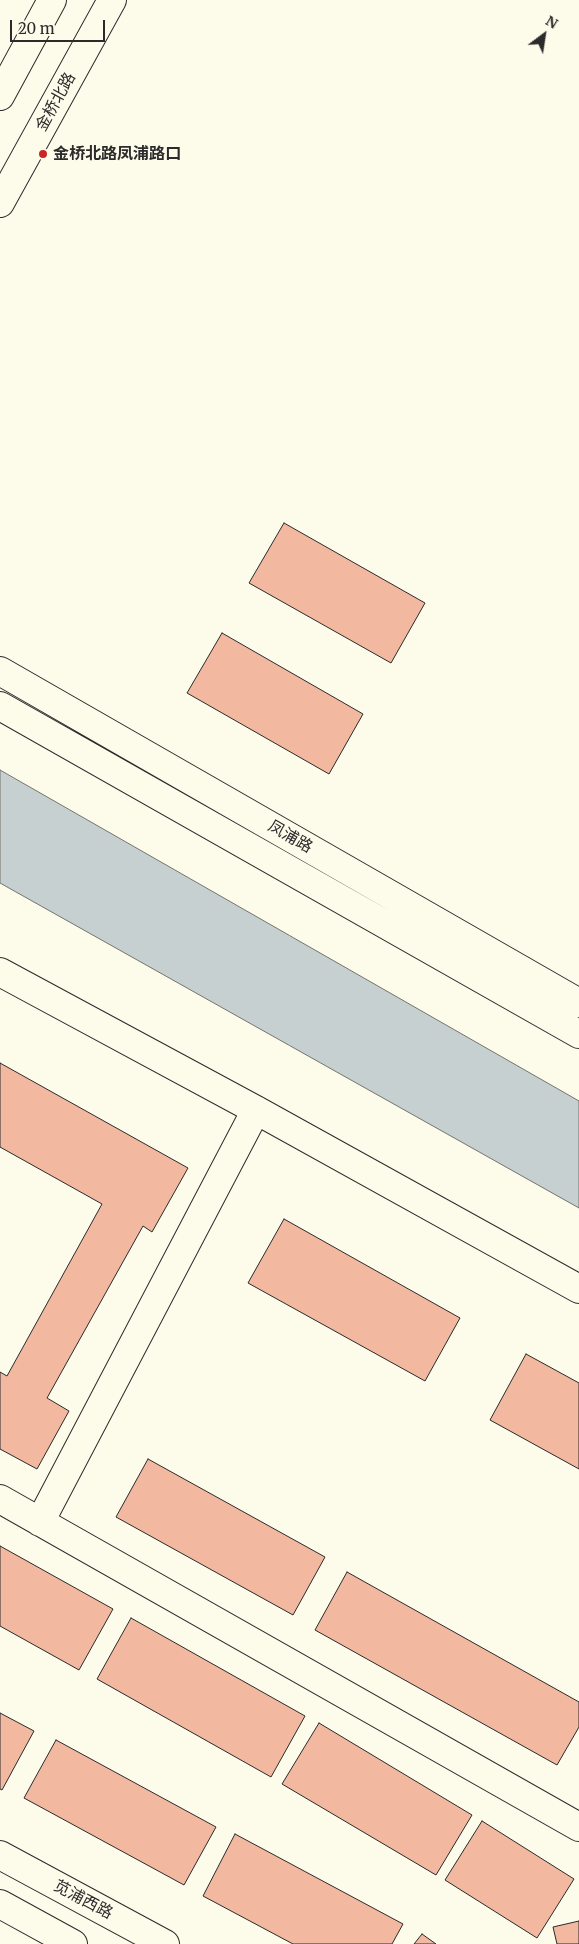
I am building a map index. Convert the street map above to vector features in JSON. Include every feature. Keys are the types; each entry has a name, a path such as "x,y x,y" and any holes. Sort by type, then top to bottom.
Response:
{"street":[{"path":"0,96 52,0"},
{"name":"金桥北路","path":"0,203 112,0"},
{"name":"凤浦路","path":"0,671 579,1003"},
{"name":"凤浦路","path":"0,706 579,1034"},
{"path":"0,972 256,1110 579,1290"},
{"path":"40,1522 256,1110"},
{"path":"0,1500 579,1827"},
{"name":"苋浦西路","path":"0,1855 165,1944"},
{"path":"0,1904 73,1944"}],"shaded area":[{"path":"0,770 579,1101 579,1208 0,883"}],"building":[{"path":"284,523 425,603 391,663 249,583"},
{"path":"222,633 363,714 329,774 187,693"},
{"path":"0,1063 188,1168 152,1232 143,1226 47,1398 69,1411 37,1469 0,1449 0,1372 7,1376 102,1204 0,1147"},
{"path":"284,1219 460,1318 425,1381 248,1283"},
{"path":"526,1354 579,1383 579,1469 490,1420"},
{"path":"148,1459 325,1557 293,1615 116,1517"},
{"path":"0,1546 113,1609 79,1670 0,1626"},
{"path":"347,1572 579,1702 579,1727 557,1765 315,1630"},
{"path":"131,1618 305,1716 271,1777 97,1679"},
{"path":"0,1713 34,1731 2,1790 0,1789"},
{"path":"319,1723 472,1815 436,1875 282,1784"},
{"path":"56,1740 216,1827 184,1885 24,1798"},
{"path":"482,1821 574,1879 537,1938 445,1880"},
{"path":"235,1834 403,1924 392,1944 293,1944 203,1896"},
{"path":"579,1921 579,1944 557,1944 553,1927"},
{"path":"422,1934 436,1944 414,1944"}],"place":[{"name":"金桥北路凤浦路口","path":"43,154"}]}
